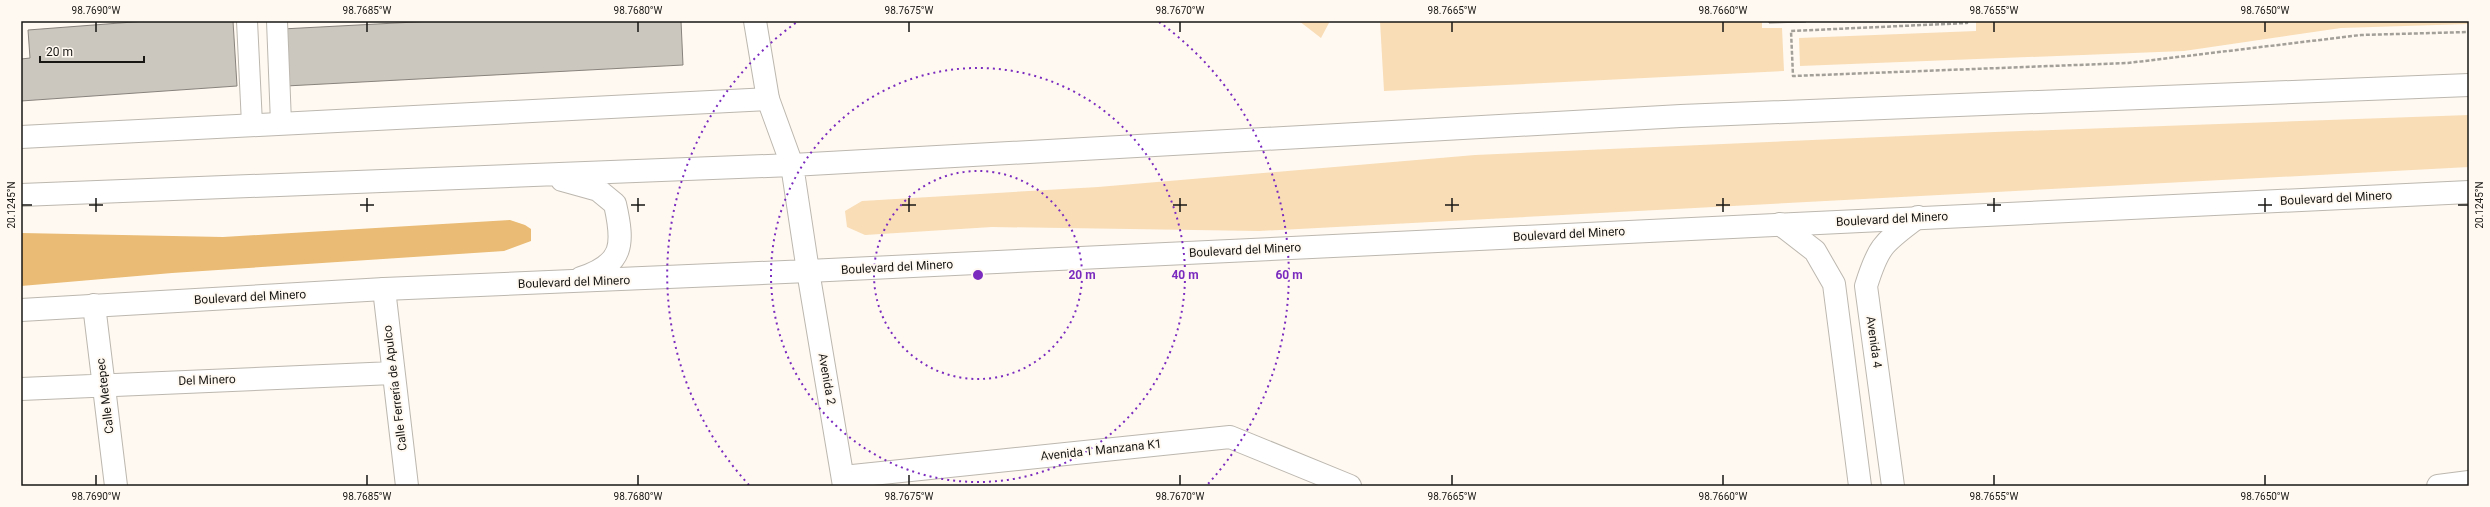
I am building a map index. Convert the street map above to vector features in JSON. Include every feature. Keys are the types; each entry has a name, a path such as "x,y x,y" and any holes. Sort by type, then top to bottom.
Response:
{"main road":[{"name":"Avenida 2","path":"754,21 768,99 792,165 808,271 844,481"},
{"path":"21,195 792,165 1681,116 2469,85"},
{"path":"21,137 252,124 768,99"},
{"path":"530,174 568,181 598,190 615,204 621,233 616,256 599,272 568,282"},
{"name":"Boulevard del Minero","path":"21,310 384,289 808,271 1918,217 2469,192"},
{"name":"Avenida 4","path":"1893,484 1866,286 1876,256 1886,241 1918,217"},
{"path":"1780,224 1815,251 1834,284 1860,486"},
{"name":"Calle Ferrería de Apulco","path":"384,289 407,486"},
{"name":"Calle Metepec","path":"94,305 116,486"},
{"name":"Del Minero","path":"21,389 103,384 393,373"},
{"name":"Avenida 1 Manzana K1","path":"844,481 1230,437 1350,486"},
{"path":"2438,486 2469,482"},
{"path":"1864,486 1893,484"}],"lane":[{"path":"247,21 252,124"},
{"path":"277,21 281,123"}],"path":[{"path":"1966,21 1967,23 1791,31 1793,76 2128,63 2361,35 2469,32"}],"shaded area":[{"path":"1299,21 1330,21 1321,38"},
{"path":"1380,21 1762,21 1762,28 1782,28 1784,71 1384,91"},
{"path":"1976,21 2469,21 2469,24 2341,28 2184,51 1800,66 1799,38 1976,31"},
{"path":"2469,115 2469,167 1259,231 992,227 865,235 847,227 845,211 862,201 1098,187 1475,155 1995,132"},
{"path":"510,220 525,225 531,229 531,241 504,251 172,273 21,286 21,233 223,237"}],"building":[{"path":"146,21 233,21 237,86 21,101 21,59 30,58 28,30"},
{"path":"434,21 681,21 683,65 286,86 282,29"},
{"path":"1769,21 1806,21 1806,22 1769,23"}]}
